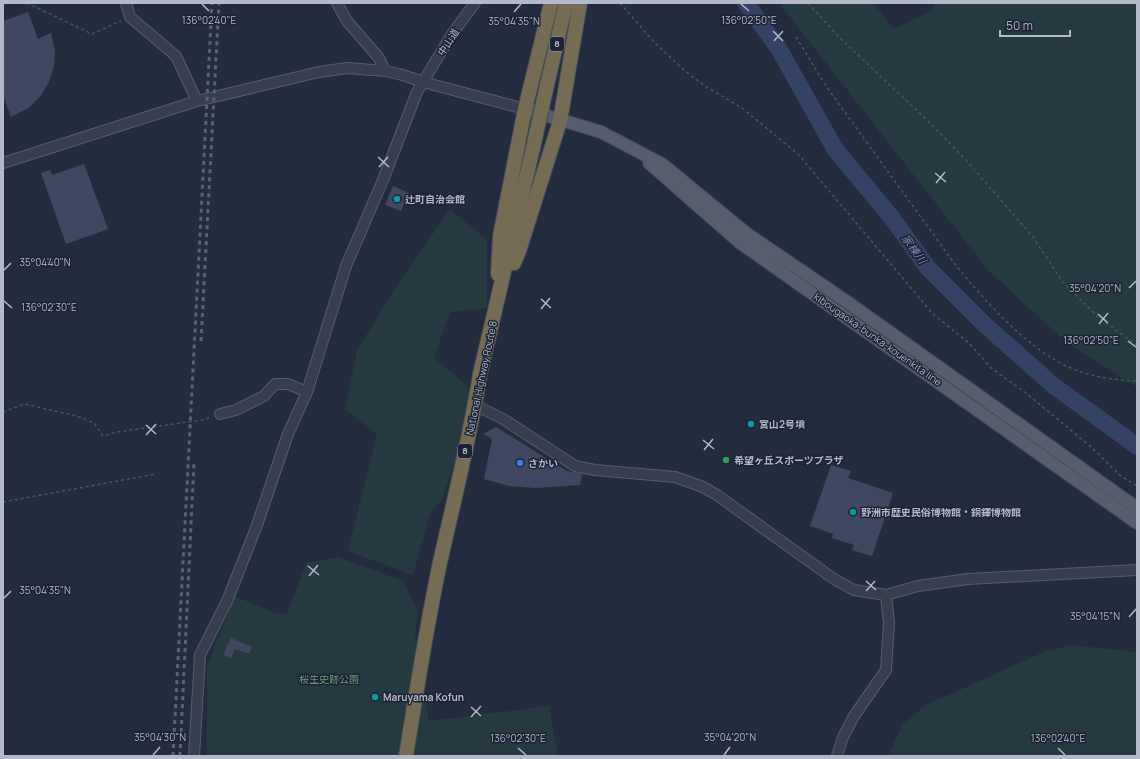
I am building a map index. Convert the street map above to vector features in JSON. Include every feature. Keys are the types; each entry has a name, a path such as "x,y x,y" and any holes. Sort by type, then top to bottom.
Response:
{"highway":[{"path":"499,296 497,268 500,236 525,109 551,3"},
{"name":"National Highway Route 8","path":"406,756 436,584 476,405 480,374 566,3"},
{"path":"499,296 519,251 560,120 580,3"}],"main road":[{"name":"kibougaoka-bunka-kouenkita line","path":"525,109 601,132 662,164 746,233 846,301 1137,508"},
{"name":"kibougaoka-bunka-kouenkita line","path":"628,145 739,242 1137,523"}],"street":[{"path":"126,3 130,17 176,56 197,101"},
{"path":"337,3 347,21 379,58 385,71"},
{"name":"中山道","path":"194,756 200,655 227,601 256,528 288,434 307,392 346,266 383,180 404,123 423,82 448,39 475,3"},
{"path":"3,163 197,101 319,72 347,68 385,71 525,109"},
{"path":"220,414 236,410 264,396 276,384 288,384 307,392"},
{"path":"476,405 503,419 575,466 595,470 675,477 703,487 717,495 834,579 854,590 886,595 918,586 968,579 1137,570"},
{"path":"837,756 843,737 854,716 886,670 889,623 886,595"}],"path":[{"path":"27,3 92,34 130,17"},
{"path":"620,3 654,42 685,71 705,86 742,108 798,154 932,314 970,344 991,368 1026,393 1091,447 1121,476 1137,486"},
{"path":"808,3 840,38 928,120 966,160 1033,237 1062,281 1099,318 1137,345"},
{"path":"796,38 826,86 972,286 1002,316 1044,354 1071,368 1111,380 1137,381"},
{"path":"3,412 24,404 77,416 94,423 103,436 117,432 202,420 220,414"},
{"path":"3,502 156,474"}],"green space":[{"path":"779,3 873,3 894,29 932,11 935,3 1137,3 1137,387 1066,342 989,271"},
{"path":"450,209 487,240 487,308 450,312 434,358 477,394 442,499 430,514 413,575 348,551 377,434 345,409 357,350 395,289"},
{"name":"桜生史跡公園","path":"338,557 403,581 418,611 415,633 429,721 549,706 558,756 207,756 207,667 235,596 269,611 287,614 306,563"},
{"path":"1070,645 1137,652 1137,756 888,756 903,724 924,706 1044,652"}],"building":[{"path":"28,12 38,39 51,33 55,50 54,66 49,82 40,97 27,109 11,117 3,96 3,21"},
{"path":"84,164 108,229 66,244 41,173 50,170 52,175"},
{"name":"辻町自治会館","path":"393,186 409,193 401,211 385,205"},
{"name":"さかい","path":"496,427 567,471 582,474 580,485 536,488 509,486 484,479 492,439 483,434"},
{"path":"831,465 851,471 848,478 893,493 872,556 852,550 854,545 832,538 833,534 810,526"},
{"path":"231,638 252,647 249,654 235,649 231,658 223,655"}],"waterway":[{"name":"家棟川","path":"746,3 779,49 835,149 892,218 928,268 985,325 1054,386 1137,446"}],"railway":[{"path":"173,756 212,3"},
{"path":"201,341 219,3"},
{"path":"180,756 194,462"}],"place":[{"name":"辻町自治会館","path":"397,199"},
{"name":"宮山2号墳","path":"751,424"},
{"name":"希望ヶ丘スポーツプラザ","path":"726,460"},
{"name":"さかい","path":"520,463"},
{"name":"野洲市歴史民俗博物館・銅鐸博物館","path":"853,512"},
{"name":"Maruyama Kofun","path":"375,697"}]}
